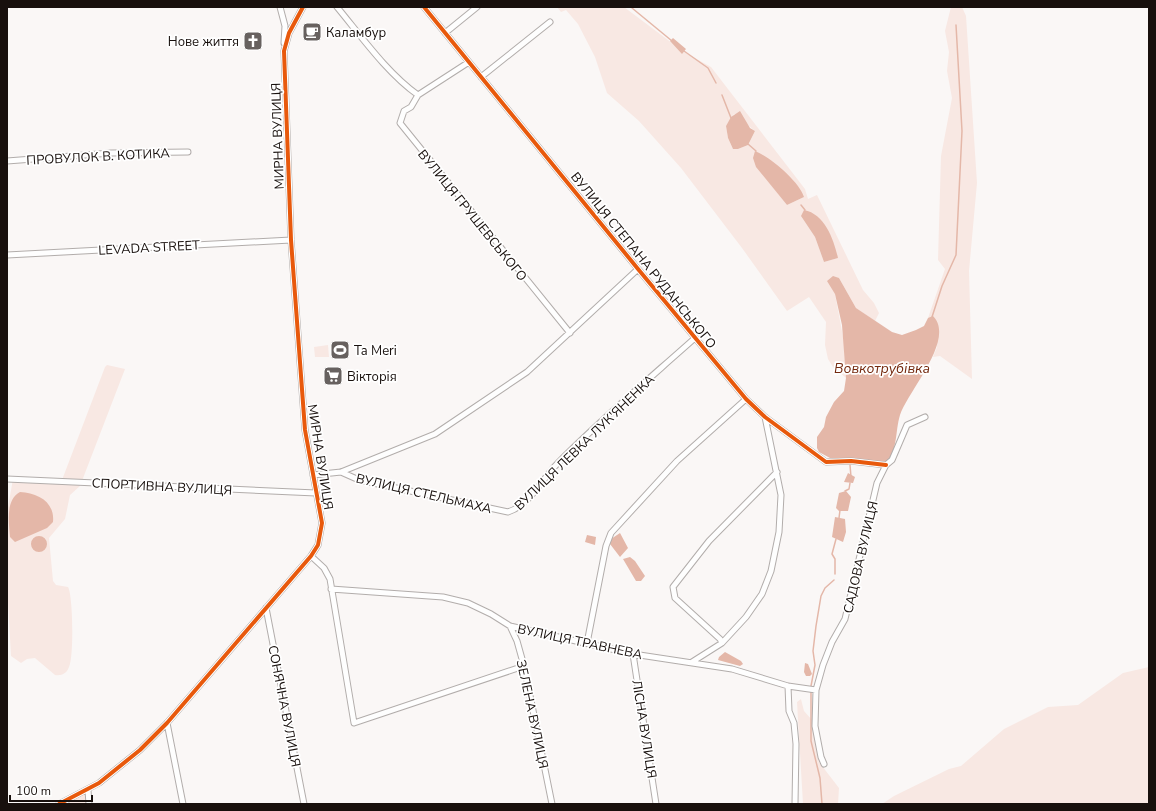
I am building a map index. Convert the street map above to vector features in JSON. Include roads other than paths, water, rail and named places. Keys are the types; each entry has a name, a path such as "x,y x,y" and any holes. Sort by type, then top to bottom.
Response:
{"street":[{"path":"280,7 285,26 284,51"},
{"name":"МИРНА ВУЛИЦЯ","path":"59,804 88,790 128,761 167,724 312,556 318,545 322,529 305,430 291,240 284,51 292,28 303,7"},
{"path":"337,7 408,88 418,95"},
{"name":"ВУЛИЦЯ СТЕПАНА РУДАНСЬКОГО","path":"424,7 746,399 765,417 826,462 851,461 886,465"},
{"path":"445,33 477,7"},
{"path":"481,77 550,22"},
{"name":"ВУЛИЦЯ ГРУШЕВСЬКОГО","path":"469,62 418,95 411,107 404,111 400,123 570,333"},
{"name":"ПРОВУЛОК В. КОТИКА","path":"7,161 111,153 188,152"},
{"name":"LEVADA STREET","path":"7,255 291,240"},
{"path":"313,475 341,472 434,434 527,372 638,269"},
{"name":"ВУЛИЦЯ ЛЕВКА ЛУК'ЯНЕНКА","path":"508,512 516,510 525,502 557,464 695,338"},
{"path":"587,643 606,546 611,533 677,461 746,399"},
{"path":"692,662 722,643 746,616 762,594 771,570 778,532 781,494 765,417"},
{"name":"САДОВА ВУЛИЦЯ","path":"824,764 821,757 815,726 816,690 822,665 832,642 845,619 877,483 886,465 892,460 907,425 925,417"},
{"name":"ВУЛИЦЯ СТЕЛЬМАХА","path":"341,472 360,480 508,512"},
{"path":"722,643 720,639 675,598 673,588 709,541 777,472"},
{"name":"СПОРТИВНА ВУЛИЦЯ","path":"7,479 316,493"},
{"path":"312,556 327,573 354,723 524,666"},
{"name":"ВУЛИЦЯ ТРАВНЕВА","path":"331,589 443,597 468,603 491,614 510,626 634,654 732,669 788,686 816,690"},
{"name":"СОНЯЧНА ВУЛИЦЯ","path":"266,608 304,804"},
{"name":"ЗЕЛЕНА ВУЛИЦЯ","path":"510,626 517,641 524,666 552,804"},
{"name":"ЛІСНА ВУЛИЦЯ","path":"634,654 656,804"},
{"path":"788,686 789,712 794,723 796,744 795,804"},
{"path":"167,724 183,804"},
{"path":"88,790 89,804"}],"water":[{"path":"673,38 686,49 682,54 670,41"},
{"path":"740,111 750,128 755,131 748,145 738,149 733,149 728,138 726,126 731,117"},
{"path":"755,151 768,158 783,170 796,184 804,197 787,205 756,167 753,158"},
{"path":"804,210 811,212 823,222 834,243 838,258 824,262 815,237 801,216"},
{"name":"Вовкотрубівка","path":"833,276 839,278 856,308 892,332 902,335 916,330 924,326 928,318 933,316 939,326 939,338 935,351 900,415 895,445 891,457 887,462 830,458 819,452 817,448 817,437 824,427 826,417 834,402 844,391 846,378 842,325 835,294 827,281"},
{"name":"Ta Meri","path":"347,344 348,354 334,357 332,346"},
{"path":"848,473 855,477 853,483 844,482"},
{"path":"846,491 851,497 848,511 839,511 836,508 839,493"},
{"path":"20,492 33,494 44,500 51,509 53,522 47,528 15,542 10,537 9,512 12,500"},
{"path":"835,517 845,519 846,532 843,542 832,537"},
{"path":"620,533 628,548 620,557 610,544 611,539"},
{"path":"587,535 596,537 595,545 585,542"},
{"path":"39,536 46,541 47,544 42,551 39,552 32,547 31,544 36,537"},
{"path":"630,557 635,561 645,576 641,581 636,581 623,559"},
{"path":"725,652 741,661 743,664 740,666 718,660 719,657"},
{"path":"805,663 808,664 812,674 810,676 806,676 804,672"}],"waterway":[{"path":"632,8 672,41"},
{"path":"932,317 942,286 956,255 962,131 956,25"},
{"path":"684,51 708,68 716,83"},
{"path":"722,95 731,118"},
{"path":"748,144 756,151"},
{"path":"801,205 805,210"},
{"path":"850,465 851,477"},
{"path":"845,491 849,489 850,483"},
{"path":"839,518 840,510"},
{"path":"835,574 835,559 832,554 836,539"},
{"path":"811,686 815,665 813,651 821,596 825,588 834,580"},
{"path":"811,691 811,741 820,778 822,804"}],"place":[{"name":"Каламбур","path":"312,32"},
{"name":"Нове життя","path":"253,41"},
{"name":"Ta Meri","path":"340,350"},
{"name":"Вікторія","path":"333,376"}]}
